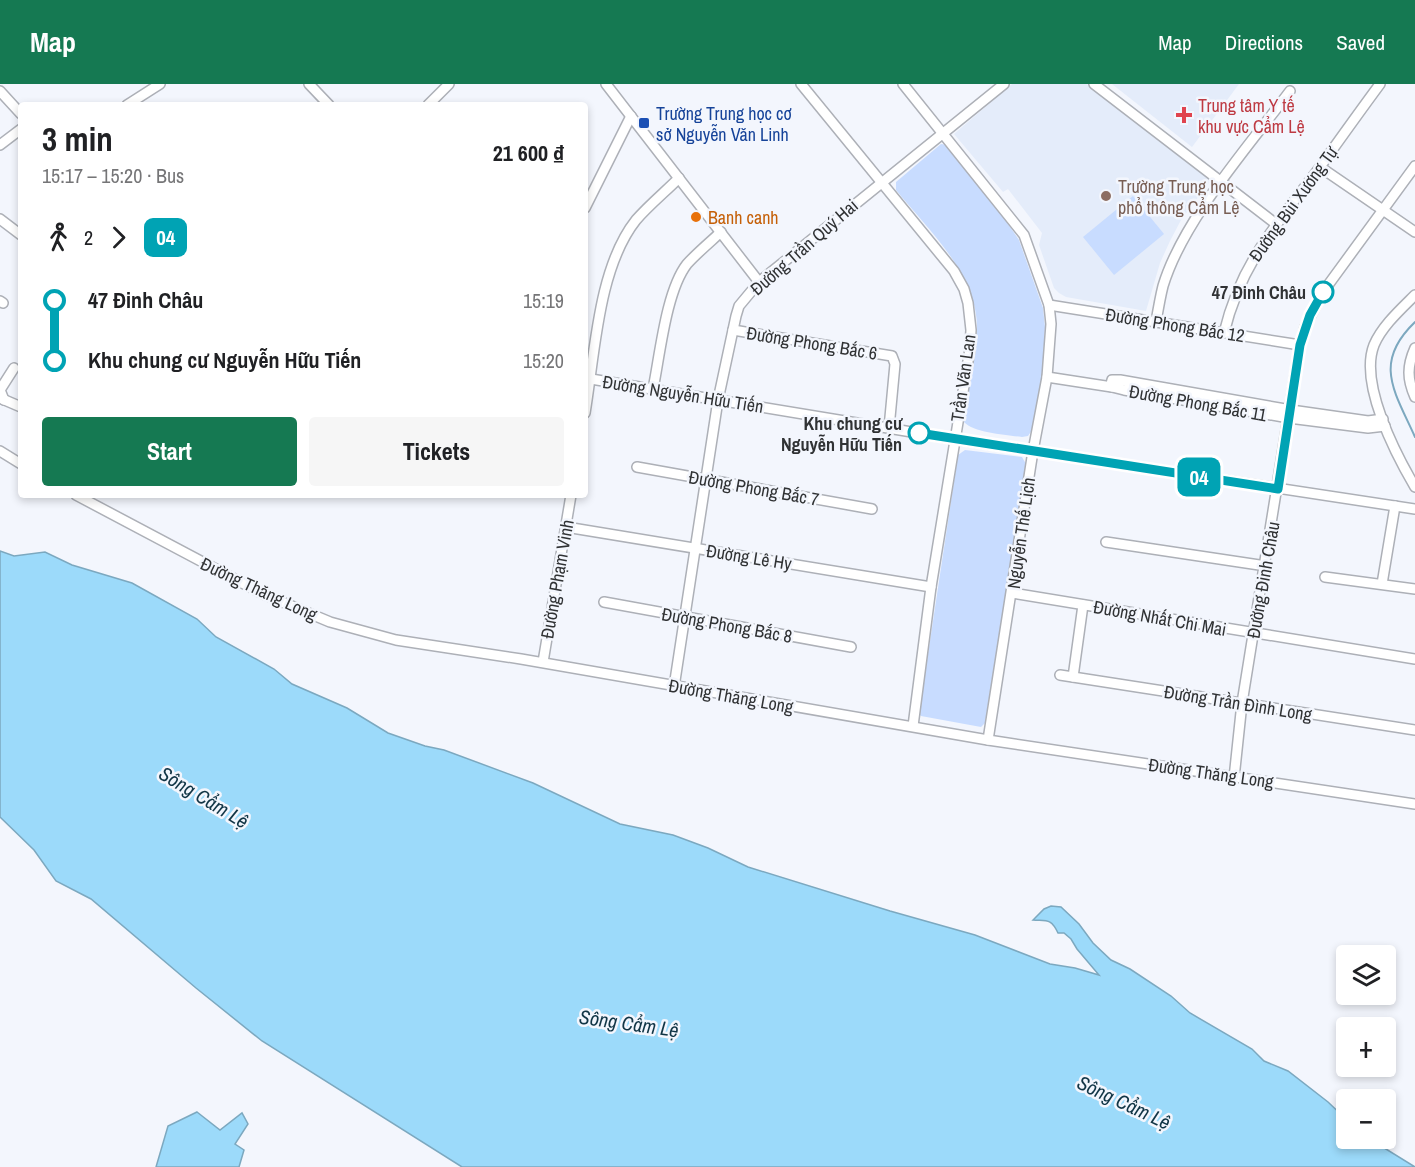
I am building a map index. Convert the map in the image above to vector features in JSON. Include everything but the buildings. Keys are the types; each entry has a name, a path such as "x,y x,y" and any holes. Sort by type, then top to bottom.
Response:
{"street":[{"path":"132,102 160,84"},
{"path":"309,84 326,102"},
{"path":"434,102 449,84"},
{"path":"606,84 759,282"},
{"name":"Trần Văn Lan","path":"801,84 942,255 964,289 970,316 971,339 931,587 913,726"},
{"name":"Nguyễn Thế Lịch","path":"903,84 1024,235 1049,305 1051,324 1047,377 1033,451 988,740"},
{"name":"Đường Trần Quý Hai","path":"674,687 718,400 739,306 759,282 1004,84"},
{"path":"1094,84 1276,224"},
{"name":"Đường Bùi Xương Tự","path":"1224,333 1231,304 1254,256 1320,167 1374,86"},
{"path":"0,91 18,111"},
{"path":"1156,322 1163,286 1189,230 1290,91"},
{"path":"589,190 631,116"},
{"path":"0,145 18,131"},
{"name":"Đường Đinh Châu","path":"1234,778 1242,703 1300,345 1310,315 1323,292 1415,166"},
{"path":"1320,167 1415,232"},
{"path":"588,396 602,303 620,247 637,219 679,178"},
{"path":"0,219 18,233"},
{"path":"653,389 672,297 678,280 686,265 721,232"},
{"path":"1415,295 1383,330 1375,342 1370,358 1370,375 1384,423 1415,487"},
{"name":"Đường Phong Bắc 12","path":"1049,305 1300,345"},
{"name":"Đường Phong Bắc 6","path":"733,330 892,356 894,374 889,428"},
{"path":"1415,348 1409,367 1408,381 1415,397"},
{"path":"14,368 0,390 2,399 18,406"},
{"name":"Đường Phong Bắc 11","path":"1047,377 1112,387 1112,380 1120,380 1290,414 1384,423"},
{"name":"Đường Nguyễn Hữu Tiến","path":"591,379 954,440 1415,508"},
{"path":"0,452 18,462"},
{"name":"Đường Phong Bắc 7","path":"637,467 872,509"},
{"name":"Đường Thăng Long","path":"82,498 263,594 330,622 396,640 543,662 674,687 988,740 1415,804"},
{"name":"Đường Phạm Vinh","path":"543,662 571,498"},
{"path":"1382,584 1395,506"},
{"name":"Đường Lê Hy","path":"566,527 931,587"},
{"path":"1106,542 1266,566"},
{"path":"1326,577 1415,589"},
{"name":"Đường Nhất Chi Mai","path":"1012,593 1415,659"},
{"name":"Đường Phong Bắc 8","path":"604,602 851,647"},
{"path":"1073,677 1083,605"},
{"name":"Đường Trần Đình Long","path":"1060,675 1415,730"}],"shaded area":[{"name":"Trường Trung học phổ thông Cẩm Lệ","path":"1012,84 1087,84 1211,180 1181,220 1170,241 1160,263 1146,311 1066,297 1059,293 1054,288 1039,245 1042,233 1008,189 1003,192 954,134"},
{"name":"Trung tâm Y tế khu vực Cẩm Lệ","path":"1112,84 1239,84 1192,147"},
{"path":"941,144 947,145 1019,240 1043,308 1045,327 1042,377 1032,430 1028,436 983,431 964,422 977,331 970,291 949,254 896,190 896,182"},
{"path":"1133,196 1164,234 1114,275 1083,237"},
{"path":"965,450 1022,457 1026,464 985,723 981,727 919,714 958,455"}],"water":[{"name":"Sông Cẩm Lệ","path":"0,551 14,556 45,552 72,565 132,583 197,619 216,637 274,669 292,684 347,708 388,733 444,750 533,783 620,824 673,835 748,867 975,935 1050,964 1099,975 1064,933 1058,933 1048,921 1033,920 1044,909 1051,906 1061,907 1111,960 1130,969 1171,996 1190,1013 1252,1049 1264,1061 1288,1071 1328,1102 1336,1110 1336,1149 1386,1149 1415,1167 462,1167 262,1041 91,899 56,881 34,850 0,817"},
{"path":"197,1112 220,1130 242,1113 248,1124 235,1144 244,1150 239,1167 156,1167 168,1126"}],"waterway":[{"path":"1415,322 1394,351 1391,365 1391,378 1395,392 1415,437"}],"bus line":[{"name":"04","path":"919,433 1278,489 1300,345 1310,315 1323,292"}],"place":[{"name":"Trung tâm Y tế khu vực Cẩm Lệ","path":"1184,115"},
{"name":"Trường Trung học cơ sở Nguyễn Văn Linh","path":"644,123"},
{"name":"Trường Trung học phổ thông Cẩm Lệ","path":"1106,196"},
{"name":"Banh canh","path":"696,217"},
{"name":"47 Đinh Châu","path":"1323,292"},
{"name":"Khu chung cư Nguyễn Hữu Tiến","path":"919,433"}]}
